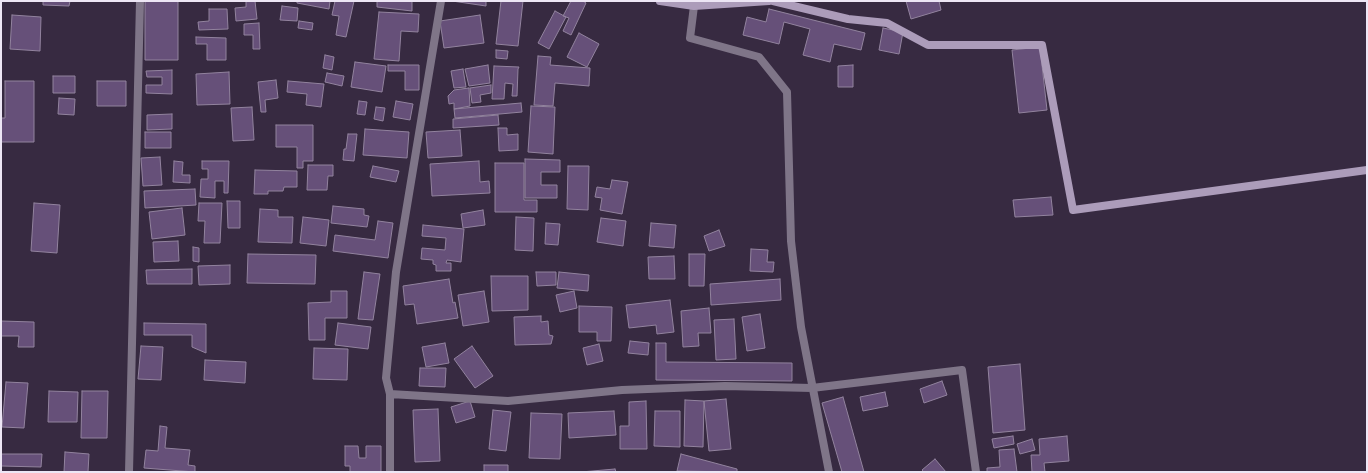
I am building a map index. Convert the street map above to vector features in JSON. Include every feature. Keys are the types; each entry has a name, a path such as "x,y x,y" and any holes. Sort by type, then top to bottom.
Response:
{"street":[{"path":"129,472 140,1"},
{"path":"390,472 390,394 386,378 396,272 441,1"},
{"path":"660,1 694,6 769,1"},
{"path":"774,1 848,19 887,23 928,45 1042,45 1073,210 1367,170"},
{"path":"694,6 690,38 759,58 787,92 791,241 801,327 829,472"},
{"path":"390,394 508,401 622,390 725,386 812,388 962,370 976,472"}],"building":[{"path":"43,1 70,1 69,6 43,5"},
{"path":"145,1 178,1 178,60 145,60"},
{"path":"246,1 255,1 257,19 236,21 235,8 246,7"},
{"path":"297,1 330,1 329,9 297,3"},
{"path":"335,1 354,1 346,37 336,35 339,16 332,15"},
{"path":"377,1 412,1 412,11 377,7"},
{"path":"452,1 486,1 486,6"},
{"path":"501,1 523,1 518,46 496,44"},
{"path":"571,1 583,1 586,3 571,35 563,31 569,18 563,16"},
{"path":"906,1 939,1 941,10 911,19"},
{"path":"282,6 298,8 297,21 280,20"},
{"path":"209,9 227,9 228,29 199,30 198,22 209,21"},
{"path":"769,9 865,33 861,50 834,44 830,62 803,55 810,29 784,22 779,44 743,35 747,17 766,22"},
{"path":"555,11 566,17 549,49 538,43"},
{"path":"379,12 419,14 418,32 401,31 399,61 374,59"},
{"path":"12,15 41,17 40,51 10,49"},
{"path":"480,15 484,43 444,48 440,21"},
{"path":"299,21 313,23 312,30 298,28"},
{"path":"259,23 260,49 253,49 253,35 244,35 244,24"},
{"path":"883,28 903,32 899,54 879,50"},
{"path":"579,33 599,44 587,67 567,57"},
{"path":"196,37 226,38 226,60 207,60 207,44 196,44"},
{"path":"1040,47 1047,110 1019,113 1012,50"},
{"path":"496,50 508,51 507,59 496,58"},
{"path":"325,55 334,57 332,70 323,68"},
{"path":"538,56 551,57 550,65 590,68 589,86 555,83 553,106 534,105"},
{"path":"355,62 386,66 382,92 351,87"},
{"path":"388,65 419,65 419,90 405,90 405,71 388,71"},
{"path":"488,65 490,83 469,86 465,69"},
{"path":"853,65 853,87 838,87 838,66"},
{"path":"494,66 519,67 517,96 512,96 513,84 505,83 504,99 492,99"},
{"path":"463,69 466,87 454,88 451,71"},
{"path":"172,70 172,94 146,93 146,85 162,85 162,77 147,77 146,71"},
{"path":"229,72 230,104 197,105 196,74"},
{"path":"327,73 344,76 342,86 325,82"},
{"path":"53,76 75,76 75,93 53,93"},
{"path":"276,80 278,98 265,100 266,112 261,112 258,82"},
{"path":"5,81 34,81 34,142 1,142 1,118 5,118"},
{"path":"97,81 126,81 126,106 97,106"},
{"path":"288,81 324,84 321,107 306,105 307,94 287,92"},
{"path":"491,85 491,93 480,95 481,102 472,103 470,88"},
{"path":"469,88 470,106 454,109 454,103 449,104 448,96 454,90"},
{"path":"59,98 75,99 74,115 58,114"},
{"path":"359,101 367,102 365,115 357,114"},
{"path":"396,101 413,104 410,120 393,117"},
{"path":"521,103 522,112 455,118 454,109"},
{"path":"531,106 555,107 553,154 528,152"},
{"path":"252,107 254,140 233,141 231,108"},
{"path":"376,107 385,108 383,121 374,119"},
{"path":"172,114 172,129 147,130 147,115"},
{"path":"498,115 499,125 453,128 453,119"},
{"path":"276,125 313,125 313,161 303,161 303,168 297,168 297,147 276,147"},
{"path":"498,128 507,128 507,135 518,134 518,150 499,151"},
{"path":"365,129 409,132 407,158 363,155"},
{"path":"460,130 462,156 428,158 426,132"},
{"path":"145,132 171,132 171,148 145,148"},
{"path":"348,134 357,134 354,161 343,160"},
{"path":"160,157 162,185 143,186 141,158"},
{"path":"525,159 560,160 560,172 541,172 541,185 557,185 557,198 525,198"},
{"path":"174,161 183,162 182,175 190,175 190,183 173,182"},
{"path":"202,161 229,161 228,193 224,193 224,181 215,181 215,198 200,197 201,179 208,179 208,169 202,169"},
{"path":"479,161 480,182 489,181 490,193 432,196 430,164"},
{"path":"495,163 524,163 524,200 537,200 537,212 495,212"},
{"path":"308,165 333,165 333,176 328,176 327,190 307,190"},
{"path":"373,166 399,171 396,182 370,177"},
{"path":"568,166 589,166 588,210 567,209"},
{"path":"255,170 297,171 297,187 284,187 283,191 268,191 268,194 254,194"},
{"path":"612,180 628,182 622,214 600,210 602,198 595,197 597,187 610,189"},
{"path":"195,189 196,205 145,208 144,191"},
{"path":"1051,197 1053,215 1015,217 1013,200"},
{"path":"227,201 240,201 240,228 228,228"},
{"path":"34,203 60,205 57,253 31,251"},
{"path":"199,203 222,203 220,243 204,243 205,221 198,221"},
{"path":"333,206 364,209 364,215 369,216 367,227 331,223"},
{"path":"182,208 185,235 152,239 149,212"},
{"path":"260,209 278,210 278,217 293,217 292,243 258,242"},
{"path":"483,210 485,225 463,228 461,214"},
{"path":"303,217 329,220 326,246 300,243"},
{"path":"516,217 534,218 533,251 515,250"},
{"path":"601,218 626,221 623,246 597,242"},
{"path":"378,221 393,223 388,258 333,251 335,235 375,240"},
{"path":"546,223 560,224 558,245 545,244"},
{"path":"651,223 676,225 674,248 649,246"},
{"path":"423,225 464,229 461,262 447,260 446,263 451,263 451,271 436,271 436,265 433,264 433,260 421,259 422,248 445,250 446,238 422,236"},
{"path":"719,230 725,246 709,251 704,236"},
{"path":"178,241 179,261 154,262 153,242"},
{"path":"193,247 199,248 199,262 193,261"},
{"path":"751,249 768,250 767,262 774,262 773,272 750,271"},
{"path":"248,254 316,255 315,284 247,283"},
{"path":"689,254 705,254 704,286 689,286"},
{"path":"674,256 675,279 649,279 648,257"},
{"path":"230,265 230,284 199,285 198,266"},
{"path":"192,269 192,284 147,284 146,270"},
{"path":"364,272 380,274 373,320 358,319"},
{"path":"536,272 556,272 556,285 537,286"},
{"path":"559,272 589,275 588,291 557,288"},
{"path":"491,276 528,276 528,310 492,311"},
{"path":"449,279 453,303 455,302 458,318 417,324 414,304 405,305 403,286"},
{"path":"780,279 781,300 711,305 710,284"},
{"path":"331,291 347,291 347,318 325,318 325,340 309,340 308,303 331,302"},
{"path":"484,291 489,322 463,326 458,295"},
{"path":"574,291 577,308 560,312 556,295"},
{"path":"670,300 674,332 657,334 656,325 629,328 626,305"},
{"path":"579,306 612,307 611,341 597,341 597,332 579,332"},
{"path":"709,308 711,333 698,333 699,346 683,347 681,311"},
{"path":"760,314 765,348 747,351 742,317"},
{"path":"541,316 541,322 548,321 549,335 553,336 551,344 515,345 514,317"},
{"path":"734,319 736,359 716,360 714,320"},
{"path":"1,321 34,322 34,347 18,347 19,336 1,336"},
{"path":"144,323 206,324 206,353 192,347 192,335 144,335"},
{"path":"338,323 371,327 368,349 335,345"},
{"path":"630,341 649,343 648,355 628,353"},
{"path":"445,343 449,363 426,367 422,347"},
{"path":"656,343 666,343 666,362 792,363 792,381 656,380"},
{"path":"599,344 603,361 587,365 583,348"},
{"path":"141,346 163,347 161,380 138,379"},
{"path":"472,346 493,376 475,388 454,359"},
{"path":"314,348 348,349 347,380 313,379"},
{"path":"205,360 246,362 245,383 204,380"},
{"path":"1020,364 1025,430 993,433 988,367"},
{"path":"420,368 446,368 445,387 419,386"},
{"path":"942,381 947,395 924,403 920,389"},
{"path":"6,382 28,383 24,428 2,427"},
{"path":"49,391 78,392 77,422 48,422"},
{"path":"82,391 108,391 107,438 81,438"},
{"path":"885,392 888,406 863,411 860,397"},
{"path":"843,397 864,472 842,472 822,403"},
{"path":"726,399 731,449 709,451 704,401"},
{"path":"685,400 704,401 703,447 684,446"},
{"path":"470,401 475,417 456,423 451,407"},
{"path":"646,401 647,449 620,449 620,426 629,426 629,402"},
{"path":"438,409 440,461 415,462 413,410"},
{"path":"493,410 511,412 506,451 489,449"},
{"path":"614,411 616,435 569,438 568,413"},
{"path":"655,411 680,411 680,447 654,446"},
{"path":"531,413 562,414 560,459 529,458"},
{"path":"160,426 167,427 165,448 190,450 188,465 195,466 195,472 144,468 146,450 158,451"},
{"path":"1013,436 1014,444 994,448 992,439"},
{"path":"1067,436 1069,461 1044,463 1045,472 1032,472 1031,455 1040,455 1039,439"},
{"path":"1032,439 1035,450 1020,454 1017,444"},
{"path":"345,446 358,446 359,458 366,458 366,446 381,446 381,472 350,472 350,466 345,466"},
{"path":"1014,449 1017,472 987,472 987,468 1000,467 999,450"},
{"path":"65,452 89,454 88,472 64,472"},
{"path":"1,454 42,454 41,467 1,466"},
{"path":"681,454 737,469 737,472 677,471"},
{"path":"935,459 946,472 924,472 922,470"},
{"path":"484,465 508,465 508,472 484,472"},
{"path":"615,469 616,472 581,472"}]}
